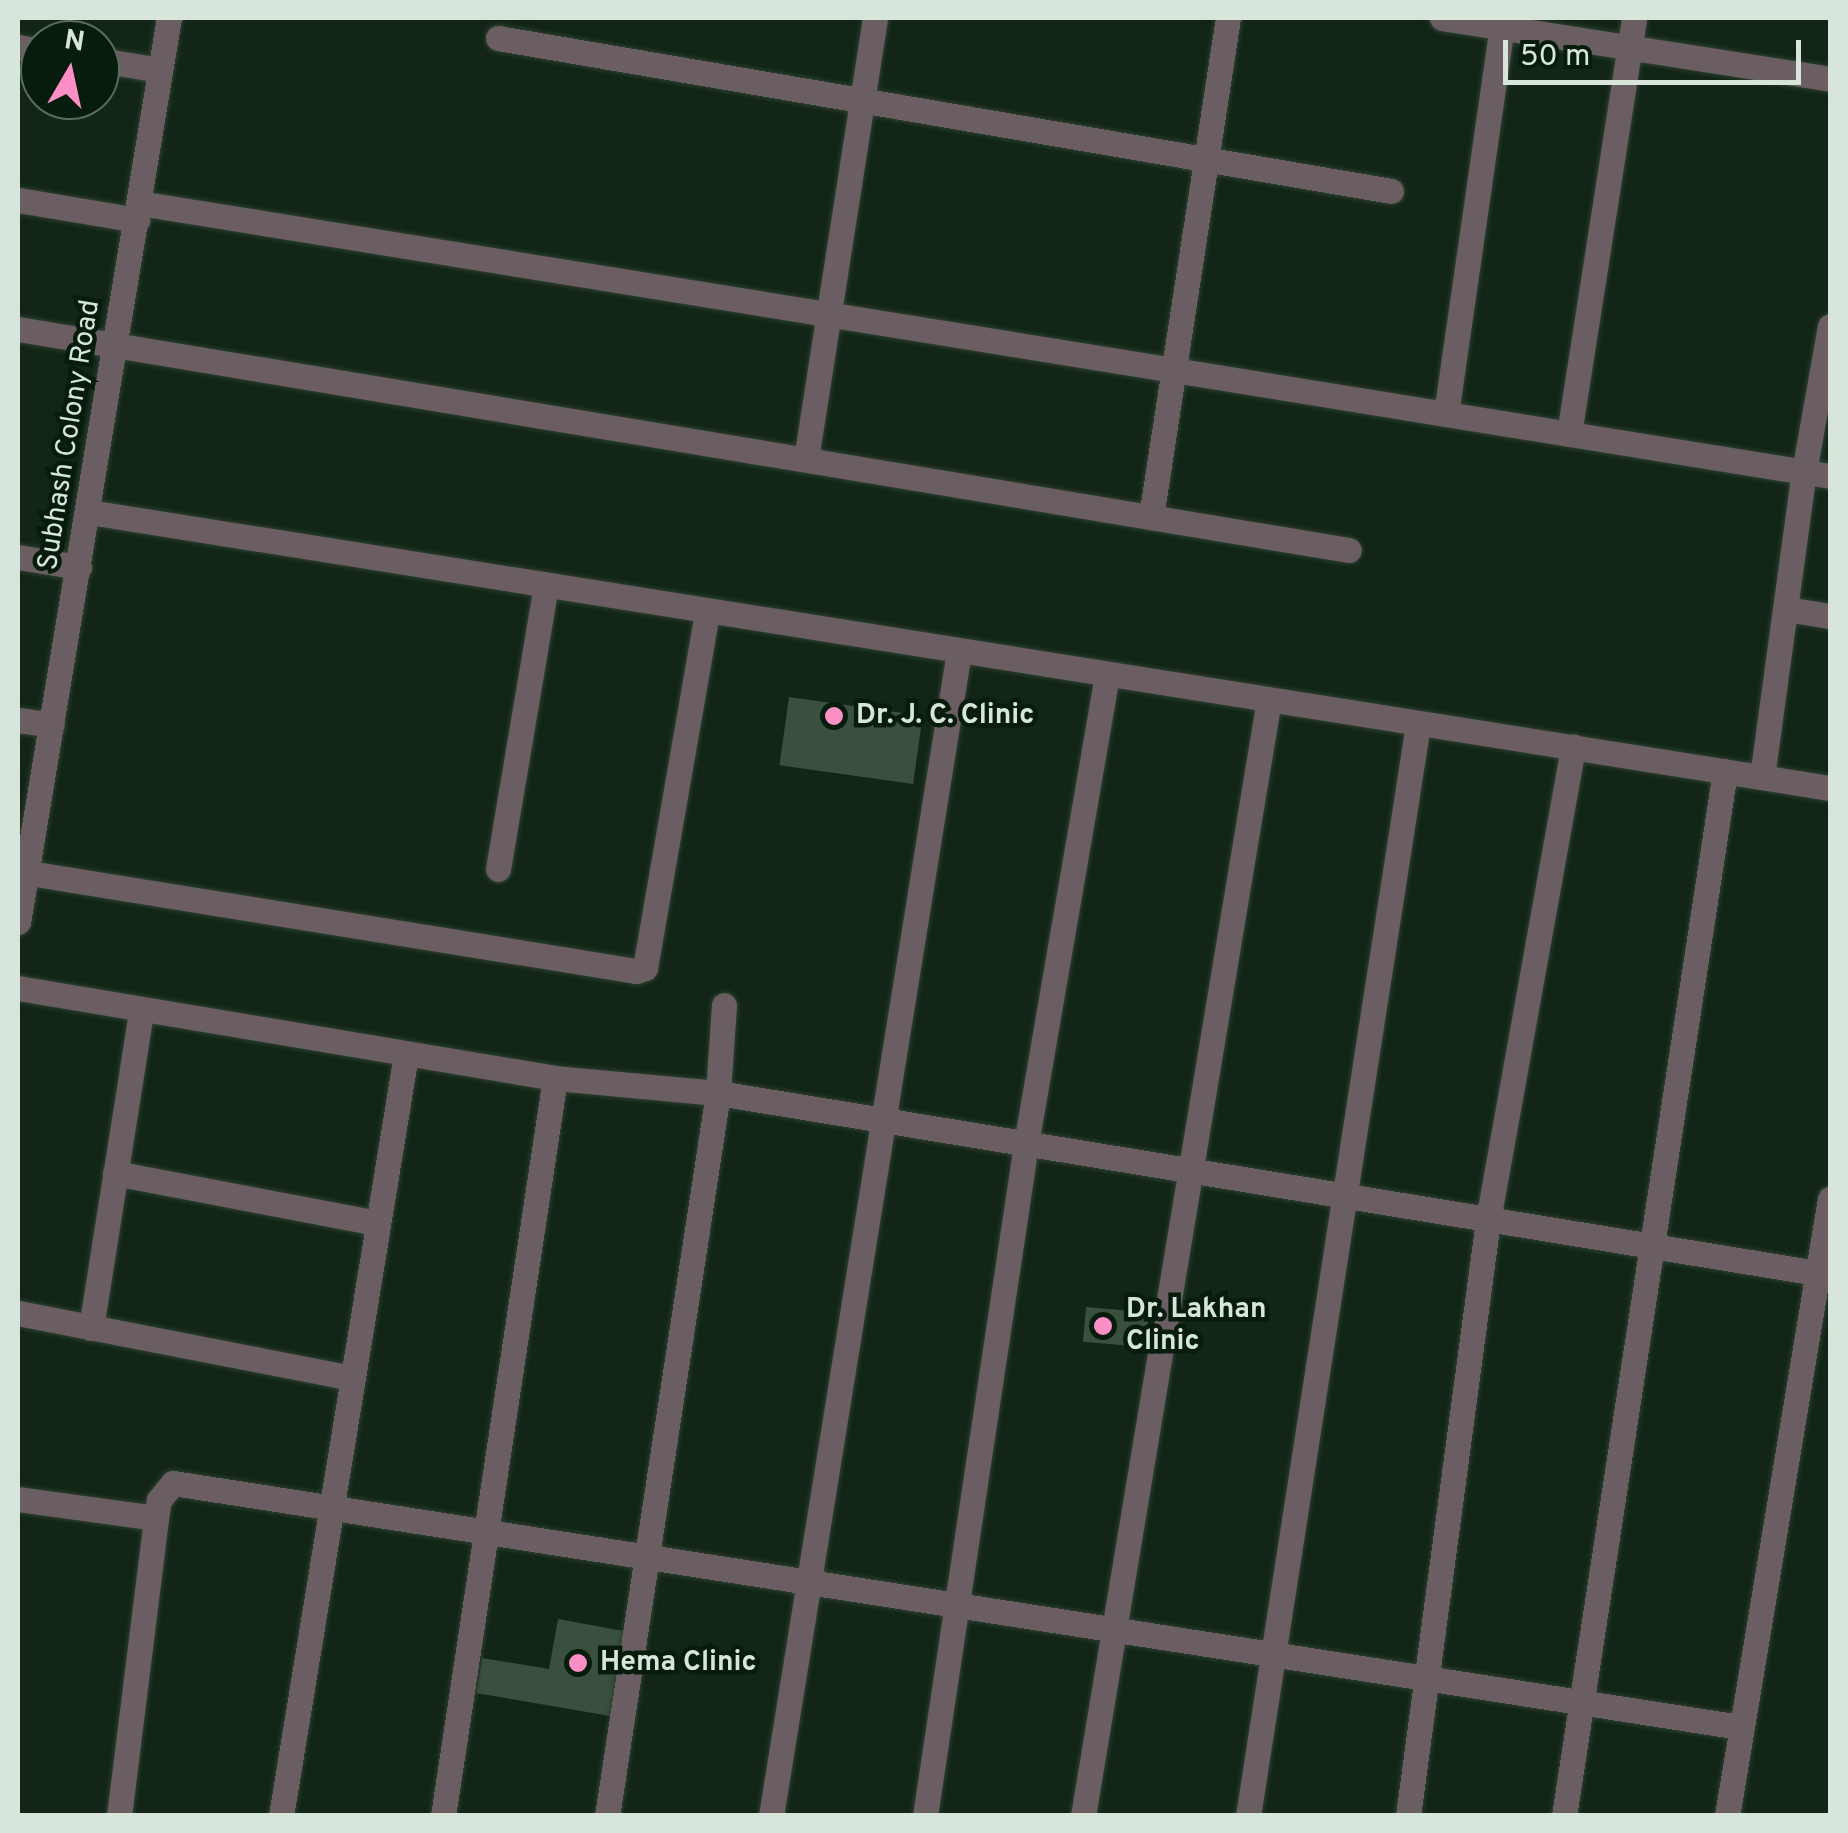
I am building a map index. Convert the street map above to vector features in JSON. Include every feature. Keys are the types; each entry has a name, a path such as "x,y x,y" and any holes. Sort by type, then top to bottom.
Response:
{"street":[{"name":"Subhash Colony Road","path":"18,922 169,18"},
{"path":"806,459 875,18"},
{"path":"1150,518 1228,18"},
{"path":"1442,18 1502,22 1830,79"},
{"path":"1569,434 1634,18"},
{"path":"1446,414 1502,22"},
{"path":"498,38 1391,191"},
{"path":"120,63 160,70"},
{"path":"18,200 138,212 829,315 1830,476"},
{"path":"1762,777 1804,472 1830,326"},
{"path":"18,328 1349,550"},
{"path":"89,512 1830,788"},
{"path":"18,557 78,568"},
{"path":"498,869 546,585"},
{"path":"1786,610 1830,616"},
{"path":"26,864 636,971 645,968 707,611"},
{"path":"770,1816 959,651"},
{"path":"925,1816 1026,1144 1107,675"},
{"path":"1082,1816 1269,700"},
{"path":"18,720 52,725"},
{"path":"1248,1816 1418,724"},
{"path":"1408,1816 1488,1220 1572,748"},
{"path":"1564,1816 1725,771"},
{"path":"18,988 142,1012 555,1078 718,1094 1825,1274"},
{"path":"608,1816 718,1094 724,1005"},
{"path":"91,1328 142,1012"},
{"path":"281,1816 406,1054"},
{"path":"444,1816 490,1531 555,1078"},
{"path":"115,1172 376,1223"},
{"path":"1727,1816 1740,1727 1825,1274 1830,1200"},
{"path":"18,1313 353,1378"},
{"path":"119,1816 156,1518 160,1500 173,1483 1740,1727"},
{"path":"18,1499 156,1518"}],"building":[{"path":"789,697 923,716 913,784 779,765"},
{"path":"1086,1307 1149,1312 1146,1347 1083,1342"},
{"path":"558,1619 624,1631 610,1716 476,1693 482,1658 549,1669"}],"place":[{"name":"Dr. J. C. Clinic","path":"834,716"},
{"name":"Dr. Lakhan Clinic","path":"1103,1326"},
{"name":"Hema Clinic","path":"578,1663"}]}
